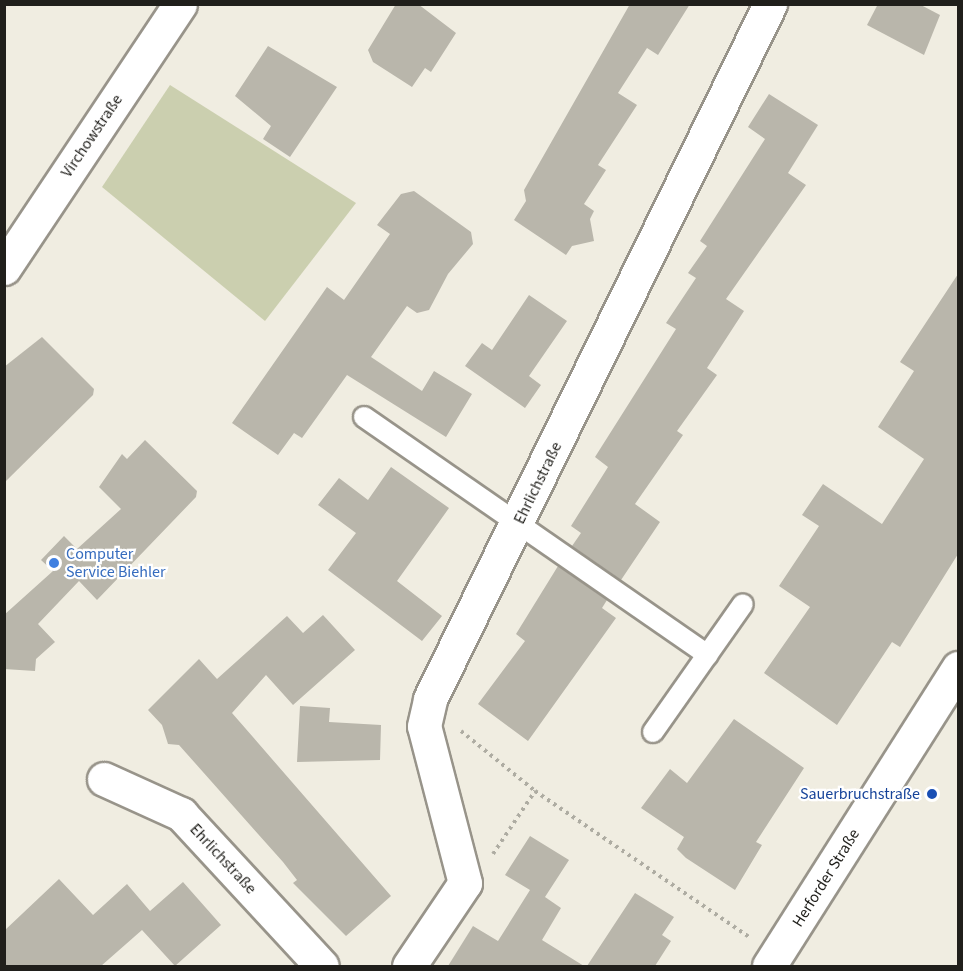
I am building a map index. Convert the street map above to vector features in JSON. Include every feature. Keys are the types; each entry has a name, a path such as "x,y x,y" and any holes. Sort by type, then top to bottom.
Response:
{"street":[{"name":"Virchowstraße","path":"4,268 180,4"},
{"name":"Ehrlichstraße","path":"465,883 424,726 430,699 517,526 770,4"},
{"name":"Herforder Straße","path":"773,961 958,668"},
{"name":"Ehrlichstraße","path":"104,778 181,814 322,966"},
{"path":"409,966 465,883"}],"lane":[{"path":"364,417 517,526 708,655"},
{"path":"653,732 743,604"}],"path":[{"path":"430,699 456,712 459,729 535,791 773,961"},
{"path":"465,883 490,858 535,791"}],"green space":[{"path":"170,85 356,203 265,321 102,187"}],"building":[{"path":"396,4 418,4 456,33 431,72 425,68 412,87 373,62 368,50"},
{"path":"630,4 690,4 658,55 647,48 618,93 637,105 598,165 606,170 584,204 594,211 590,219 594,241 572,246 566,255 514,220 526,201 524,190"},
{"path":"878,4 919,4 940,15 924,55 867,25"},
{"path":"268,46 337,87 290,157 263,139 271,126 235,96"},
{"path":"769,94 818,125 788,173 806,185 726,299 744,311 707,368 717,375 677,431 683,435 635,504 660,522 621,580 572,546 581,533 571,526 608,467 595,457 676,329 666,323 696,278 688,273 707,246 700,241 765,139 748,127"},
{"path":"414,191 471,232 473,244 448,274 429,310 417,313 407,306 371,357 422,391 434,371 472,394 446,437 347,375 302,438 294,433 278,455 232,423 327,287 344,300 390,234 377,225 401,194"},
{"path":"958,274 958,554 900,647 892,642 837,725 764,673 810,607 779,586 819,526 802,515 823,484 882,524 924,459 878,427 914,371 900,362"},
{"path":"529,295 567,321 529,376 541,385 525,408 465,366 482,343 492,350"},
{"path":"42,337 94,389 93,395 4,483 4,367"},
{"path":"145,440 197,491 196,497 97,600 79,581 38,624 55,642 36,659 35,671 4,669 4,615 53,571 41,560 64,536 77,549 121,509 99,487 122,454 127,459"},
{"path":"391,467 449,508 397,581 442,616 422,641 328,570 356,533 318,505 339,478 368,500"},
{"path":"558,566 607,600 602,608 616,618 528,741 478,704 525,641 516,634"},
{"path":"323,615 355,650 293,705 266,675 232,713 391,896 346,936 293,883 297,880 283,862 179,745 168,744 162,725 148,710 199,659 217,679 287,616 303,633"},
{"path":"300,706 330,708 329,722 381,725 380,760 297,762"},
{"path":"734,719 804,768 756,842 762,845 735,890 686,858 677,849 684,837 641,808 670,769 687,783"},
{"path":"530,836 569,860 545,897 561,908 542,940 584,966 448,966 473,926 498,941 530,890 505,875"},
{"path":"59,879 93,915 127,884 150,911 183,882 221,925 175,966 142,930 101,966 4,966 4,931"},
{"path":"635,893 674,917 662,935 671,941 655,966 587,966"}],"place":[{"name":"Computer Service Biehler","path":"54,563"},
{"name":"Sauerbruchstraße","path":"932,794"}]}
